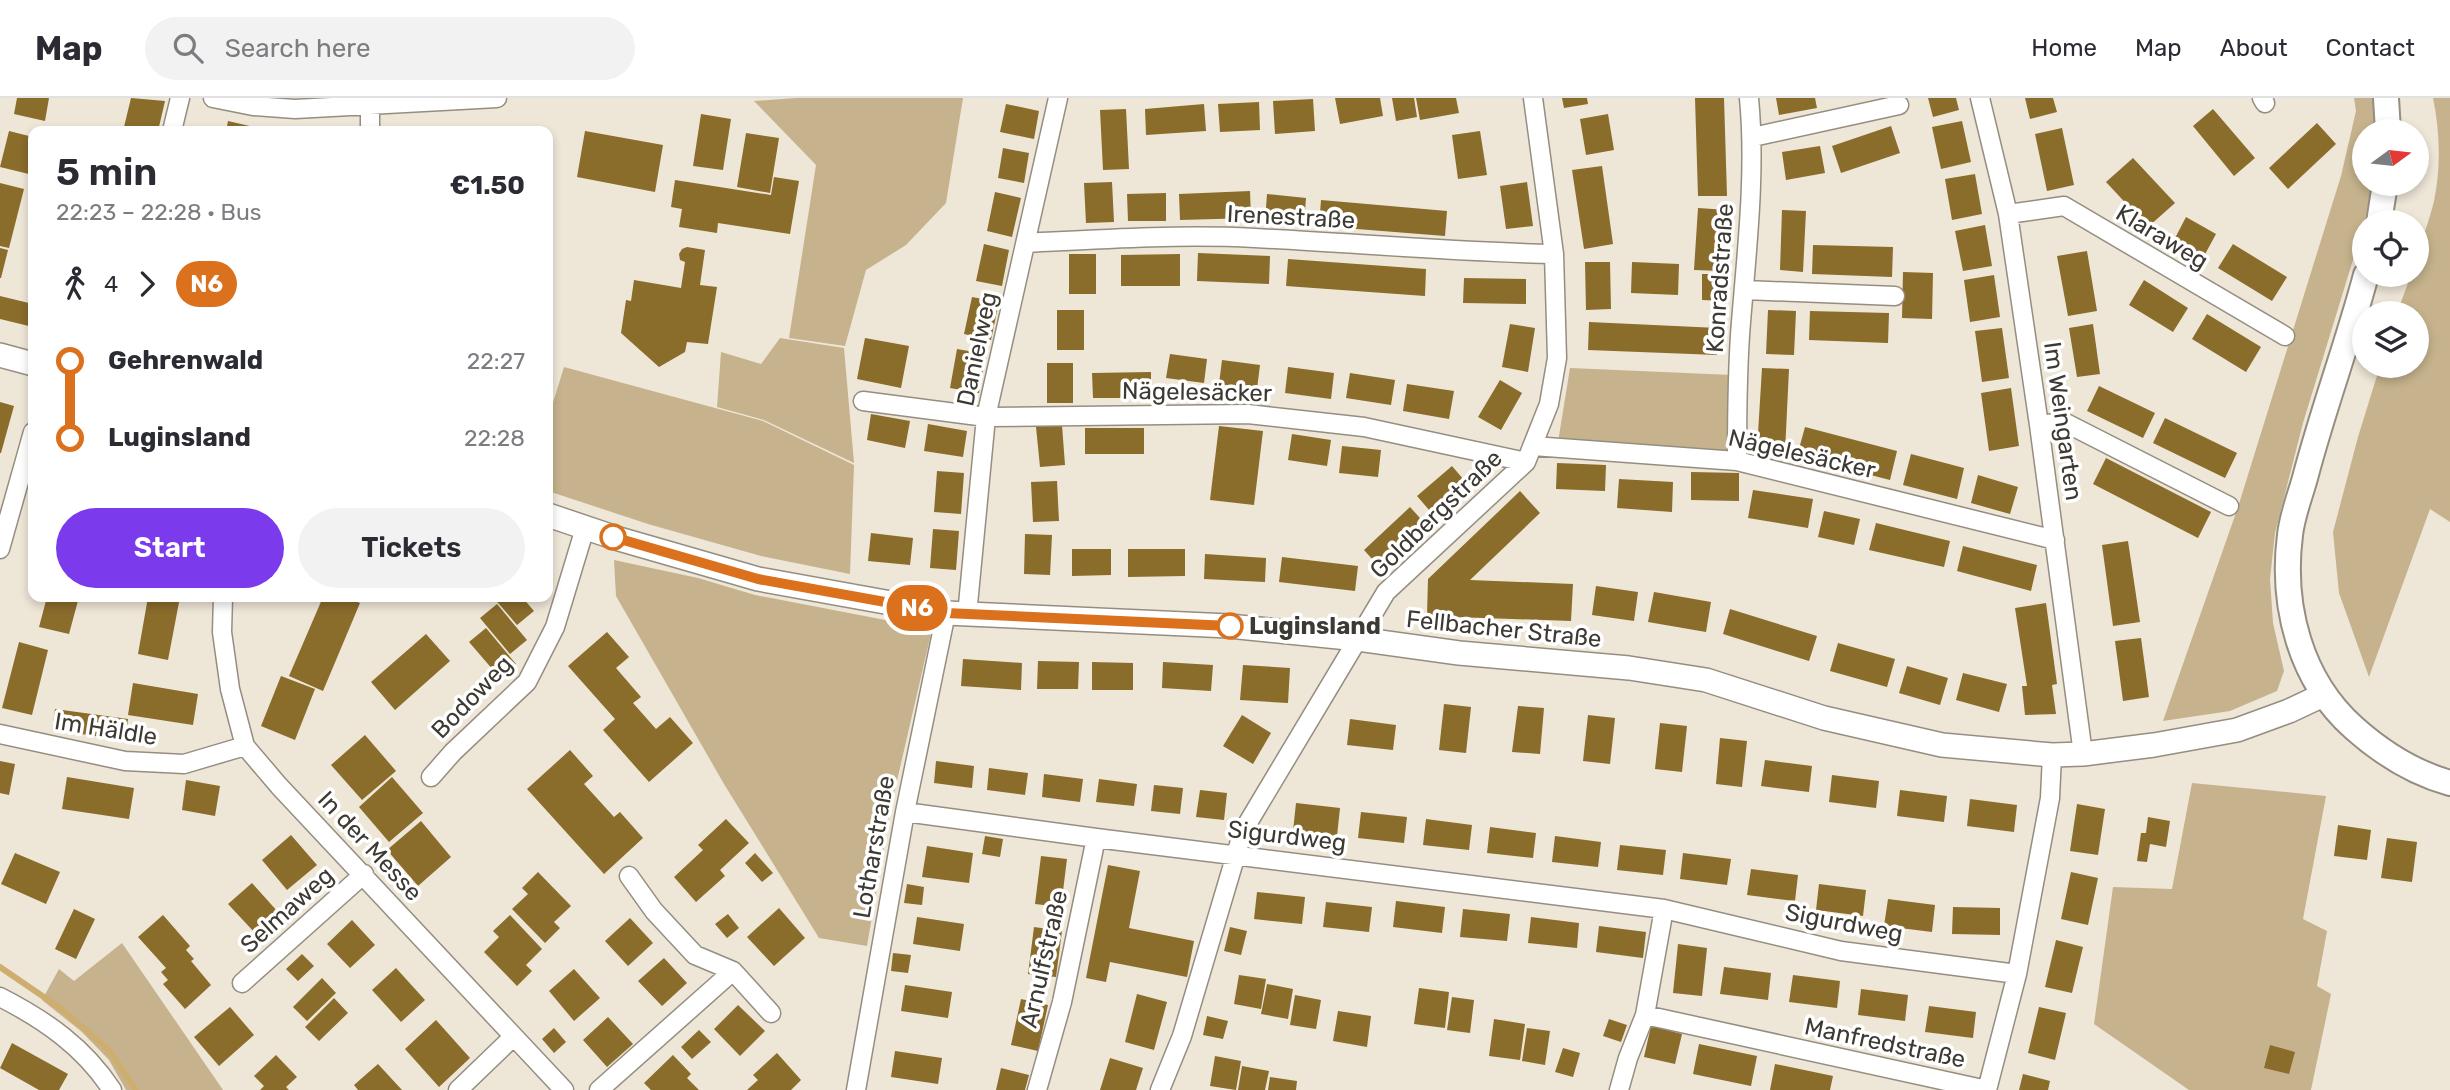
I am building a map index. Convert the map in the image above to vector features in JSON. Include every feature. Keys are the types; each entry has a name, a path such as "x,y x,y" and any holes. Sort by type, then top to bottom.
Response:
{"main road":[{"path":"2386,98 2387,119"},
{"path":"2362,287 2319,425 2290,534 2289,576 2294,620 2305,663 2323,695 2342,717 2371,743 2403,764 2448,782"}],"street":[{"path":"173,126 180,98"},
{"path":"213,98 253,106 295,109 370,101 497,98"},
{"name":"Danielweg","path":"956,614 986,417 1058,98"},
{"name":"Goldbergstraße","path":"1160,1090 1182,1036 1243,831 1386,592 1530,454 1549,404 1557,358 1554,254 1533,98"},
{"name":"Konradstraße","path":"1737,461 1738,372 1753,137 1749,98"},
{"name":"Im Weingarten","path":"1980,98 2008,214 2083,754"},
{"path":"370,101 370,126"},
{"path":"1753,137 1899,105"},
{"name":"Klaraweg","path":"2008,214 2064,206 2285,337"},
{"name":"Irenestraße","path":"1026,243 1140,238 1253,238 1452,252 1554,254"},
{"path":"1745,289 1895,296"},
{"path":"0,355 28,363"},
{"name":"Nägelesäcker","path":"863,401 986,417 1248,414 1364,427 1530,454 1737,461 2054,540"},
{"path":"2039,425 2064,422 2229,506"},
{"path":"0,550 28,450"},
{"name":"Fellbacher Straße","path":"553,517 758,579 956,614 1229,626 1358,639 1459,653 1629,668 1706,680 1825,718 1942,745 2052,755 2154,745 2237,730 2323,695"},
{"name":"Bodoweg","path":"431,777 453,752 527,682 555,626 585,528"},
{"name":"In der Messe","path":"223,602 222,632 230,689 245,746 279,786 564,1090"},
{"name":"Lotharstraße","path":"856,1090 905,812 956,614"},
{"name":"Im Häldle","path":"0,734 125,761 184,764 245,746"},
{"name":"Manfredstraße","path":"1644,1015 1986,1090 2017,974 2050,798 2052,755"},
{"name":"Sigurdweg","path":"905,812 1664,909 1841,951 2017,974"},
{"name":"Arnulfstraße","path":"1037,1090 1062,1002 1096,838"},
{"name":"Selmaweg","path":"242,983 364,874"},
{"path":"629,876 654,911 695,955 733,971 771,1013"},
{"path":"1619,1090 1644,1015 1664,909"},
{"path":"598,1090 733,971"},
{"path":"0,997 26,1011 72,1043 97,1068 112,1090"},
{"path":"458,1090 513,1037"}],"shaded area":[{"path":"796,98 963,98 946,203 906,245 866,270 845,346 789,338 816,165 754,101"},
{"path":"2354,98 2374,98 2374,119 2354,119"},
{"path":"2433,98 2450,98 2450,522 2430,509 2369,677 2339,593 2333,532 2376,378 2429,378 2429,301 2401,301 2407,287 2429,287 2429,220 2438,175 2437,123"},
{"path":"2352,128 2352,196 2370,196 2367,210 2352,210 2352,263 2303,423 2275,533 2270,579 2273,623 2284,671 2277,691 2230,711 2163,721 2238,507 2341,176"},
{"path":"780,338 844,348 854,463 764,420 717,407 721,352 761,364"},
{"path":"564,367 763,421 854,465 850,574 761,556 648,524 553,493 553,403"},
{"path":"1570,368 1732,375 1729,452 1558,442"},
{"path":"614,560 698,578 755,595 932,629 890,811 867,946 819,938 724,784 616,596"},
{"path":"2192,783 2326,796 2303,919 2327,931 2317,986 2331,994 2311,1090 2189,1090 2094,1024 2113,887 2172,889"},
{"path":"122,943 223,1090 126,1090 109,1060 82,1032 42,1000 59,969 74,981"}],"building":[{"path":"17,98 49,98 45,121 14,114"},
{"path":"131,98 165,101 159,126 124,126"},
{"path":"1335,98 1380,98 1383,116 1340,124"},
{"path":"1392,98 1414,98 1417,117 1396,121"},
{"path":"1416,98 1456,98 1459,113 1420,120"},
{"path":"1562,98 1587,98 1588,104 1564,108"},
{"path":"1695,98 1724,98 1727,196 1698,196"},
{"path":"1776,98 1815,98 1817,108 1779,115"},
{"path":"1928,98 1956,98 1959,110 1933,117"},
{"path":"2025,98 2053,98 2057,112 2030,119"},
{"path":"1313,99 1315,131 1275,134 1273,101"},
{"path":"1259,102 1260,130 1220,132 1218,104"},
{"path":"1006,104 1039,111 1034,139 1000,132"},
{"path":"1204,104 1206,131 1146,135 1145,109"},
{"path":"1126,109 1129,169 1103,170 1100,110"},
{"path":"2213,109 2255,158 2234,176 2193,126"},
{"path":"701,114 731,119 723,170 693,166"},
{"path":"1608,114 1614,150 1586,155 1580,119"},
{"path":"228,121 250,126 227,126"},
{"path":"1962,121 1971,162 1941,169 1932,127"},
{"path":"2317,123 2336,144 2288,189 2269,168"},
{"path":"1891,126 1900,153 1841,173 1832,146"},
{"path":"2062,128 2074,185 2047,191 2035,134"},
{"path":"9,131 28,136 28,174 0,167"},
{"path":"585,131 663,145 655,192 577,177"},
{"path":"1480,131 1487,175 1458,179 1452,135"},
{"path":"746,133 779,138 770,193 737,187"},
{"path":"1820,146 1825,173 1786,180 1782,152"},
{"path":"1003,148 1029,153 1024,183 998,178"},
{"path":"2133,158 2175,203 2148,227 2106,182"},
{"path":"1602,166 1613,244 1584,249 1572,170"},
{"path":"1975,174 1982,214 1952,220 1945,179"},
{"path":"774,177 799,181 790,234 718,223 717,233 679,227 682,209 671,207 675,180 771,195"},
{"path":"1112,182 1114,222 1086,223 1084,183"},
{"path":"1527,182 1533,226 1506,229 1500,186"},
{"path":"0,183 24,189 9,248 0,246"},
{"path":"1250,191 1251,218 1180,220 1179,194"},
{"path":"995,192 1021,198 1012,237 987,231"},
{"path":"1166,193 1166,221 1128,221 1127,194"},
{"path":"1267,194 1306,198 1304,224 1265,221"},
{"path":"1321,200 1447,211 1445,236 1319,226"},
{"path":"1698,208 1727,210 1723,271 1694,270"},
{"path":"1782,210 1806,211 1803,272 1780,270"},
{"path":"2186,217 2216,234 2203,258 2173,242"},
{"path":"1985,225 1992,266 1963,271 1955,231"},
{"path":"984,244 1009,250 1002,286 976,281"},
{"path":"2233,244 2287,277 2272,301 2218,268"},
{"path":"1813,245 1893,247 1892,277 1812,274"},
{"path":"687,247 705,250 700,285 717,287 708,344 687,342 685,352 659,367 621,333 626,300 631,301 634,280 681,288 685,262 680,260 679,254"},
{"path":"0,248 8,250 1,278 0,278"},
{"path":"2087,251 2097,311 2068,316 2057,256"},
{"path":"1198,253 1270,256 1269,284 1197,281"},
{"path":"1069,254 1096,254 1096,294 1069,294"},
{"path":"1180,254 1180,286 1121,286 1121,255"},
{"path":"1288,259 1426,269 1425,296 1286,286"},
{"path":"1585,262 1610,262 1611,309 1586,310"},
{"path":"1632,262 1679,264 1678,295 1631,293"},
{"path":"1903,272 1933,273 1932,319 1902,318"},
{"path":"1702,274 1728,274 1727,301 1702,300"},
{"path":"1994,275 2000,317 1970,322 1964,280"},
{"path":"1464,278 1526,279 1526,304 1463,303"},
{"path":"2144,280 2188,308 2173,332 2129,305"},
{"path":"0,296 28,303 28,326 0,319"},
{"path":"972,297 999,302 991,340 964,334"},
{"path":"1057,310 1084,310 1084,350 1057,350"},
{"path":"1768,310 1796,311 1794,355 1766,354"},
{"path":"1810,311 1889,313 1888,343 1809,340"},
{"path":"2207,314 2261,347 2246,372 2192,339"},
{"path":"1589,322 1718,328 1717,355 1588,350"},
{"path":"1510,324 1535,328 1528,372 1502,367"},
{"path":"2093,324 2100,374 2077,377 2069,328"},
{"path":"2002,328 2009,378 1982,382 1975,331"},
{"path":"865,338 909,346 901,388 857,379"},
{"path":"957,349 986,354 979,393 950,388"},
{"path":"1170,354 1207,359 1204,383 1166,378"},
{"path":"1222,360 1260,365 1257,389 1219,384"},
{"path":"1047,363 1073,363 1073,403 1047,403"},
{"path":"1288,367 1334,373 1331,399 1285,393"},
{"path":"1762,368 1789,369 1785,452 1757,450"},
{"path":"1151,372 1151,398 1093,398 1092,373"},
{"path":"1350,373 1395,380 1391,405 1346,398"},
{"path":"1500,380 1522,393 1501,430 1478,417"},
{"path":"1407,384 1454,391 1449,419 1403,411"},
{"path":"2099,386 2155,413 2143,438 2087,411"},
{"path":"2011,388 2019,446 1989,451 1981,393"},
{"path":"0,402 14,406 1,453 0,453"},
{"path":"871,414 910,421 905,448 867,440"},
{"path":"2165,418 2237,453 2225,478 2153,443"},
{"path":"928,424 967,431 963,457 924,451"},
{"path":"1062,425 1065,465 1040,467 1036,427"},
{"path":"1219,426 1263,431 1254,505 1210,500"},
{"path":"1805,427 1897,451 1890,480 1797,456"},
{"path":"1085,428 1144,428 1144,454 1085,454"},
{"path":"1292,434 1331,440 1327,466 1288,460"},
{"path":"1342,446 1381,450 1378,477 1339,473"},
{"path":"1911,454 1964,468 1957,499 1903,485"},
{"path":"2106,458 2211,512 2198,538 2093,484"},
{"path":"1557,463 1606,465 1605,491 1556,489"},
{"path":"1452,466 1470,487 1436,518 1417,496"},
{"path":"937,471 964,473 961,514 934,512"},
{"path":"1691,472 1739,473 1739,501 1691,500"},
{"path":"1978,475 2018,487 2010,514 1971,503"},
{"path":"1619,479 1673,482 1672,512 1617,508"},
{"path":"1057,481 1059,521 1033,522 1031,482"},
{"path":"1753,490 1813,499 1808,528 1748,518"},
{"path":"1520,491 1540,513 1470,580 1573,584 1571,621 1427,616 1428,579"},
{"path":"1410,507 1429,528 1382,570 1364,550"},
{"path":"1824,511 1860,519 1854,545 1818,537"},
{"path":"1876,523 1950,541 1944,567 1869,550"},
{"path":"933,529 959,531 956,570 930,568"},
{"path":"871,533 913,538 910,565 868,561"},
{"path":"1025,534 1052,535 1050,575 1024,574"},
{"path":"2128,541 2140,622 2113,626 2102,545"},
{"path":"1963,546 2037,565 2031,591 1957,571"},
{"path":"1072,549 1111,549 1111,575 1072,576"},
{"path":"1128,549 1185,549 1185,576 1128,577"},
{"path":"1205,554 1266,558 1265,582 1204,579"},
{"path":"1282,557 1358,566 1355,591 1279,582"},
{"path":"1596,586 1638,592 1634,621 1592,615"},
{"path":"1654,592 1711,602 1706,632 1648,622"},
{"path":"46,602 78,602 69,634 39,627"},
{"path":"147,602 179,602 168,660 138,654"},
{"path":"321,602 360,603 323,691 289,676"},
{"path":"497,602 526,602 534,611 517,625"},
{"path":"2046,603 2057,684 2052,685 2056,714 2025,715 2022,686 2027,686 2015,608"},
{"path":"497,604 527,640 510,654 480,618"},
{"path":"1730,609 1817,636 1809,661 1723,634"},
{"path":"486,628 516,664 500,678 469,642"},
{"path":"607,632 629,657 616,668 641,697 633,703 656,729 670,717 693,743 649,782 603,730 615,719 568,666"},
{"path":"426,634 450,661 395,710 371,682"},
{"path":"2141,638 2149,697 2123,701 2115,641"},
{"path":"19,642 48,650 32,715 2,708"},
{"path":"1838,643 1895,659 1887,687 1830,671"},
{"path":"963,659 1022,663 1021,690 961,686"},
{"path":"1038,661 1079,662 1078,689 1037,689"},
{"path":"1092,662 1133,663 1133,690 1092,690"},
{"path":"1163,662 1213,665 1211,691 1162,688"},
{"path":"1243,665 1290,668 1288,703 1240,700"},
{"path":"1907,666 1948,678 1940,705 1899,693"},
{"path":"1963,673 2007,684 1999,712 1956,700"},
{"path":"281,676 315,689 295,740 261,726"},
{"path":"133,683 198,694 193,725 128,715"},
{"path":"1444,704 1471,707 1466,753 1439,750"},
{"path":"1518,706 1544,708 1540,754 1512,752"},
{"path":"55,709 128,719 125,740 52,730"},
{"path":"1242,715 1271,733 1253,764 1223,746"},
{"path":"1588,715 1615,718 1610,764 1583,761"},
{"path":"1350,719 1396,725 1393,750 1347,745"},
{"path":"1660,723 1687,726 1682,772 1655,769"},
{"path":"365,735 396,771 362,800 331,765"},
{"path":"1720,738 1747,741 1742,787 1716,784"},
{"path":"570,750 593,776 584,784 614,817 620,812 643,838 604,874 527,789"},
{"path":"1765,760 1812,766 1809,792 1761,786"},
{"path":"0,761 15,764 9,795 0,793"},
{"path":"936,761 974,766 972,788 934,783"},
{"path":"989,768 1028,773 1025,795 987,790"},
{"path":"1044,774 1083,779 1080,802 1042,797"},
{"path":"1832,775 1879,781 1876,808 1829,802"},
{"path":"67,777 134,788 129,819 62,809"},
{"path":"392,777 423,813 389,842 359,807"},
{"path":"1099,779 1137,784 1134,806 1096,802"},
{"path":"186,780 220,786 215,816 182,810"},
{"path":"1154,785 1183,788 1180,814 1151,811"},
{"path":"1200,790 1227,793 1224,820 1196,817"},
{"path":"1900,790 1947,796 1944,822 1897,816"},
{"path":"1970,799 2017,805 2014,832 1967,826"},
{"path":"1296,803 1340,808 1337,836 1293,831"},
{"path":"2077,804 2105,809 2098,855 2070,851"},
{"path":"1361,812 1407,817 1404,843 1358,838"},
{"path":"2148,817 2170,821 2166,847 2150,844 2147,862 2137,861 2141,833 2146,833"},
{"path":"726,819 749,843 720,870 725,876 696,902 674,877 703,850 698,845"},
{"path":"1426,819 1472,825 1469,850 1423,845"},
{"path":"421,821 451,857 418,886 387,850"},
{"path":"2338,825 2371,830 2367,860 2334,856"},
{"path":"1490,827 1536,833 1533,858 1487,853"},
{"path":"291,835 317,865 287,890 262,860"},
{"path":"985,836 1003,839 1000,857 982,854"},
{"path":"1555,836 1601,842 1598,867 1552,862"},
{"path":"2387,838 2417,842 2412,882 2381,878"},
{"path":"1620,845 1666,850 1663,875 1617,870"},
{"path":"927,846 973,853 969,883 922,877"},
{"path":"15,853 60,872 46,904 1,884"},
{"path":"755,853 773,873 762,882 745,863"},
{"path":"1683,853 1731,859 1727,885 1680,879"},
{"path":"1041,856 1067,859 1061,907 1035,904"},
{"path":"1108,865 1140,871 1129,928 1194,941 1187,977 1110,962 1106,982 1086,978"},
{"path":"1751,869 1798,875 1795,901 1747,895"},
{"path":"538,872 571,906 554,922 560,928 545,943 512,909 528,894 522,888"},
{"path":"2071,872 2098,878 2088,925 2061,919"},
{"path":"252,883 278,912 255,933 228,904"},
{"path":"907,884 924,887 922,905 904,903"},
{"path":"1819,884 1866,890 1863,916 1816,910"},
{"path":"1257,892 1305,897 1302,924 1254,919"},
{"path":"1888,899 1935,905 1932,932 1884,926"},
{"path":"1396,901 1445,907 1442,933 1393,927"},
{"path":"1326,902 1372,907 1369,932 1323,927"},
{"path":"1953,907 2000,908 2000,935 1952,934"},
{"path":"779,908 805,938 774,966 747,937"},
{"path":"74,909 95,919 76,959 55,949"},
{"path":"1463,909 1510,914 1507,941 1460,937"},
{"path":"728,914 739,928 727,938 715,924"},
{"path":"163,915 190,946 186,950 194,959 191,961 211,985 185,1009 163,984 168,980 161,972 166,968 138,937"},
{"path":"510,915 542,949 526,965 532,971 517,986 484,952 499,937 493,931"},
{"path":"917,917 964,924 960,951 913,944"},
{"path":"1531,917 1579,923 1577,948 1528,943"},
{"path":"630,918 653,943 628,966 605,941"},
{"path":"352,920 375,945 350,968 327,944"},
{"path":"1599,926 1646,932 1643,958 1596,952"},
{"path":"1034,927 1062,931 1056,977 1028,974"},
{"path":"1230,927 1247,931 1241,955 1224,951"},
{"path":"2056,940 2083,947 2072,993 2045,987"},
{"path":"1678,944 1707,948 1702,996 1673,993"},
{"path":"893,953 911,955 908,973 891,971"},
{"path":"302,954 314,966 298,981 286,969"},
{"path":"664,958 687,983 662,1006 638,981"},
{"path":"1724,967 1771,973 1768,1000 1720,994"},
{"path":"396,968 425,1000 401,1022 372,990"},
{"path":"574,969 600,998 574,1021 549,991"},
{"path":"1239,975 1266,979 1261,1009 1234,1004"},
{"path":"1793,975 1840,981 1837,1008 1789,1002"},
{"path":"322,978 336,993 307,1021 293,1007"},
{"path":"1267,984 1293,989 1288,1019 1261,1014"},
{"path":"905,985 952,992 948,1018 901,1011"},
{"path":"1419,988 1449,992 1445,1028 1414,1024"},
{"path":"1861,989 1908,995 1905,1021 1858,1015"},
{"path":"1137,994 1167,1002 1154,1050 1125,1042"},
{"path":"1295,995 1321,1000 1316,1029 1290,1025"},
{"path":"1452,997 1474,1000 1470,1033 1447,1030"},
{"path":"334,998 348,1013 319,1041 305,1027"},
{"path":"1021,999 1048,1005 1038,1051 1011,1045"},
{"path":"738,1005 765,1031 740,1056 714,1029"},
{"path":"1929,1006 1976,1012 1973,1038 1925,1032"},
{"path":"230,1007 254,1035 219,1066 194,1037"},
{"path":"2039,1007 2066,1013 2055,1060 2028,1053"},
{"path":"1338,1011 1371,1016 1367,1047 1333,1041"},
{"path":"1207,1016 1228,1021 1223,1039 1203,1035"},
{"path":"608,1017 633,1044 607,1067 583,1040"},
{"path":"1494,1019 1525,1024 1520,1060 1489,1056"},
{"path":"1609,1019 1627,1025 1621,1042 1603,1036"},
{"path":"436,1020 470,1058 439,1087 405,1049"},
{"path":"1651,1026 1682,1034 1675,1064 1644,1057"},
{"path":"554,1028 566,1042 554,1053 542,1039"},
{"path":"1527,1028 1550,1031 1545,1065 1522,1061"},
{"path":"699,1030 711,1042 692,1059 681,1047"},
{"path":"12,1043 68,1074 59,1090 39,1090 0,1068"},
{"path":"1699,1044 1757,1056 1751,1086 1693,1074"},
{"path":"2270,1045 2295,1052 2289,1074 2264,1068"},
{"path":"1563,1048 1580,1053 1573,1077 1555,1072"},
{"path":"895,1051 942,1058 938,1084 891,1077"},
{"path":"777,1053 801,1080 791,1090 747,1090 758,1080 753,1075"},
{"path":"276,1055 297,1077 286,1087 289,1090 260,1090 264,1086 254,1076"},
{"path":"673,1055 691,1074 687,1078 699,1090 651,1090 644,1083"},
{"path":"1215,1056 1241,1061 1236,1090 1210,1086"},
{"path":"1110,1058 1143,1068 1136,1090 1100,1090"},
{"path":"378,1064 402,1090 358,1090 354,1085"},
{"path":"1775,1064 1833,1076 1830,1090 1770,1090"},
{"path":"1242,1066 1269,1071 1265,1090 1238,1090"},
{"path":"1001,1068 1029,1075 1025,1090 996,1090"},
{"path":"2023,1074 2050,1081 2048,1090 2019,1090"},
{"path":"1270,1077 1297,1081 1296,1090 1268,1090"}],"waterway":[{"path":"0,967 60,1008 109,1050 136,1090"}],"bus line":[{"name":"N6","path":"613,537 758,579 946,613 1230,626"}],"place":[{"name":"Luginsland","path":"1230,626"}]}
